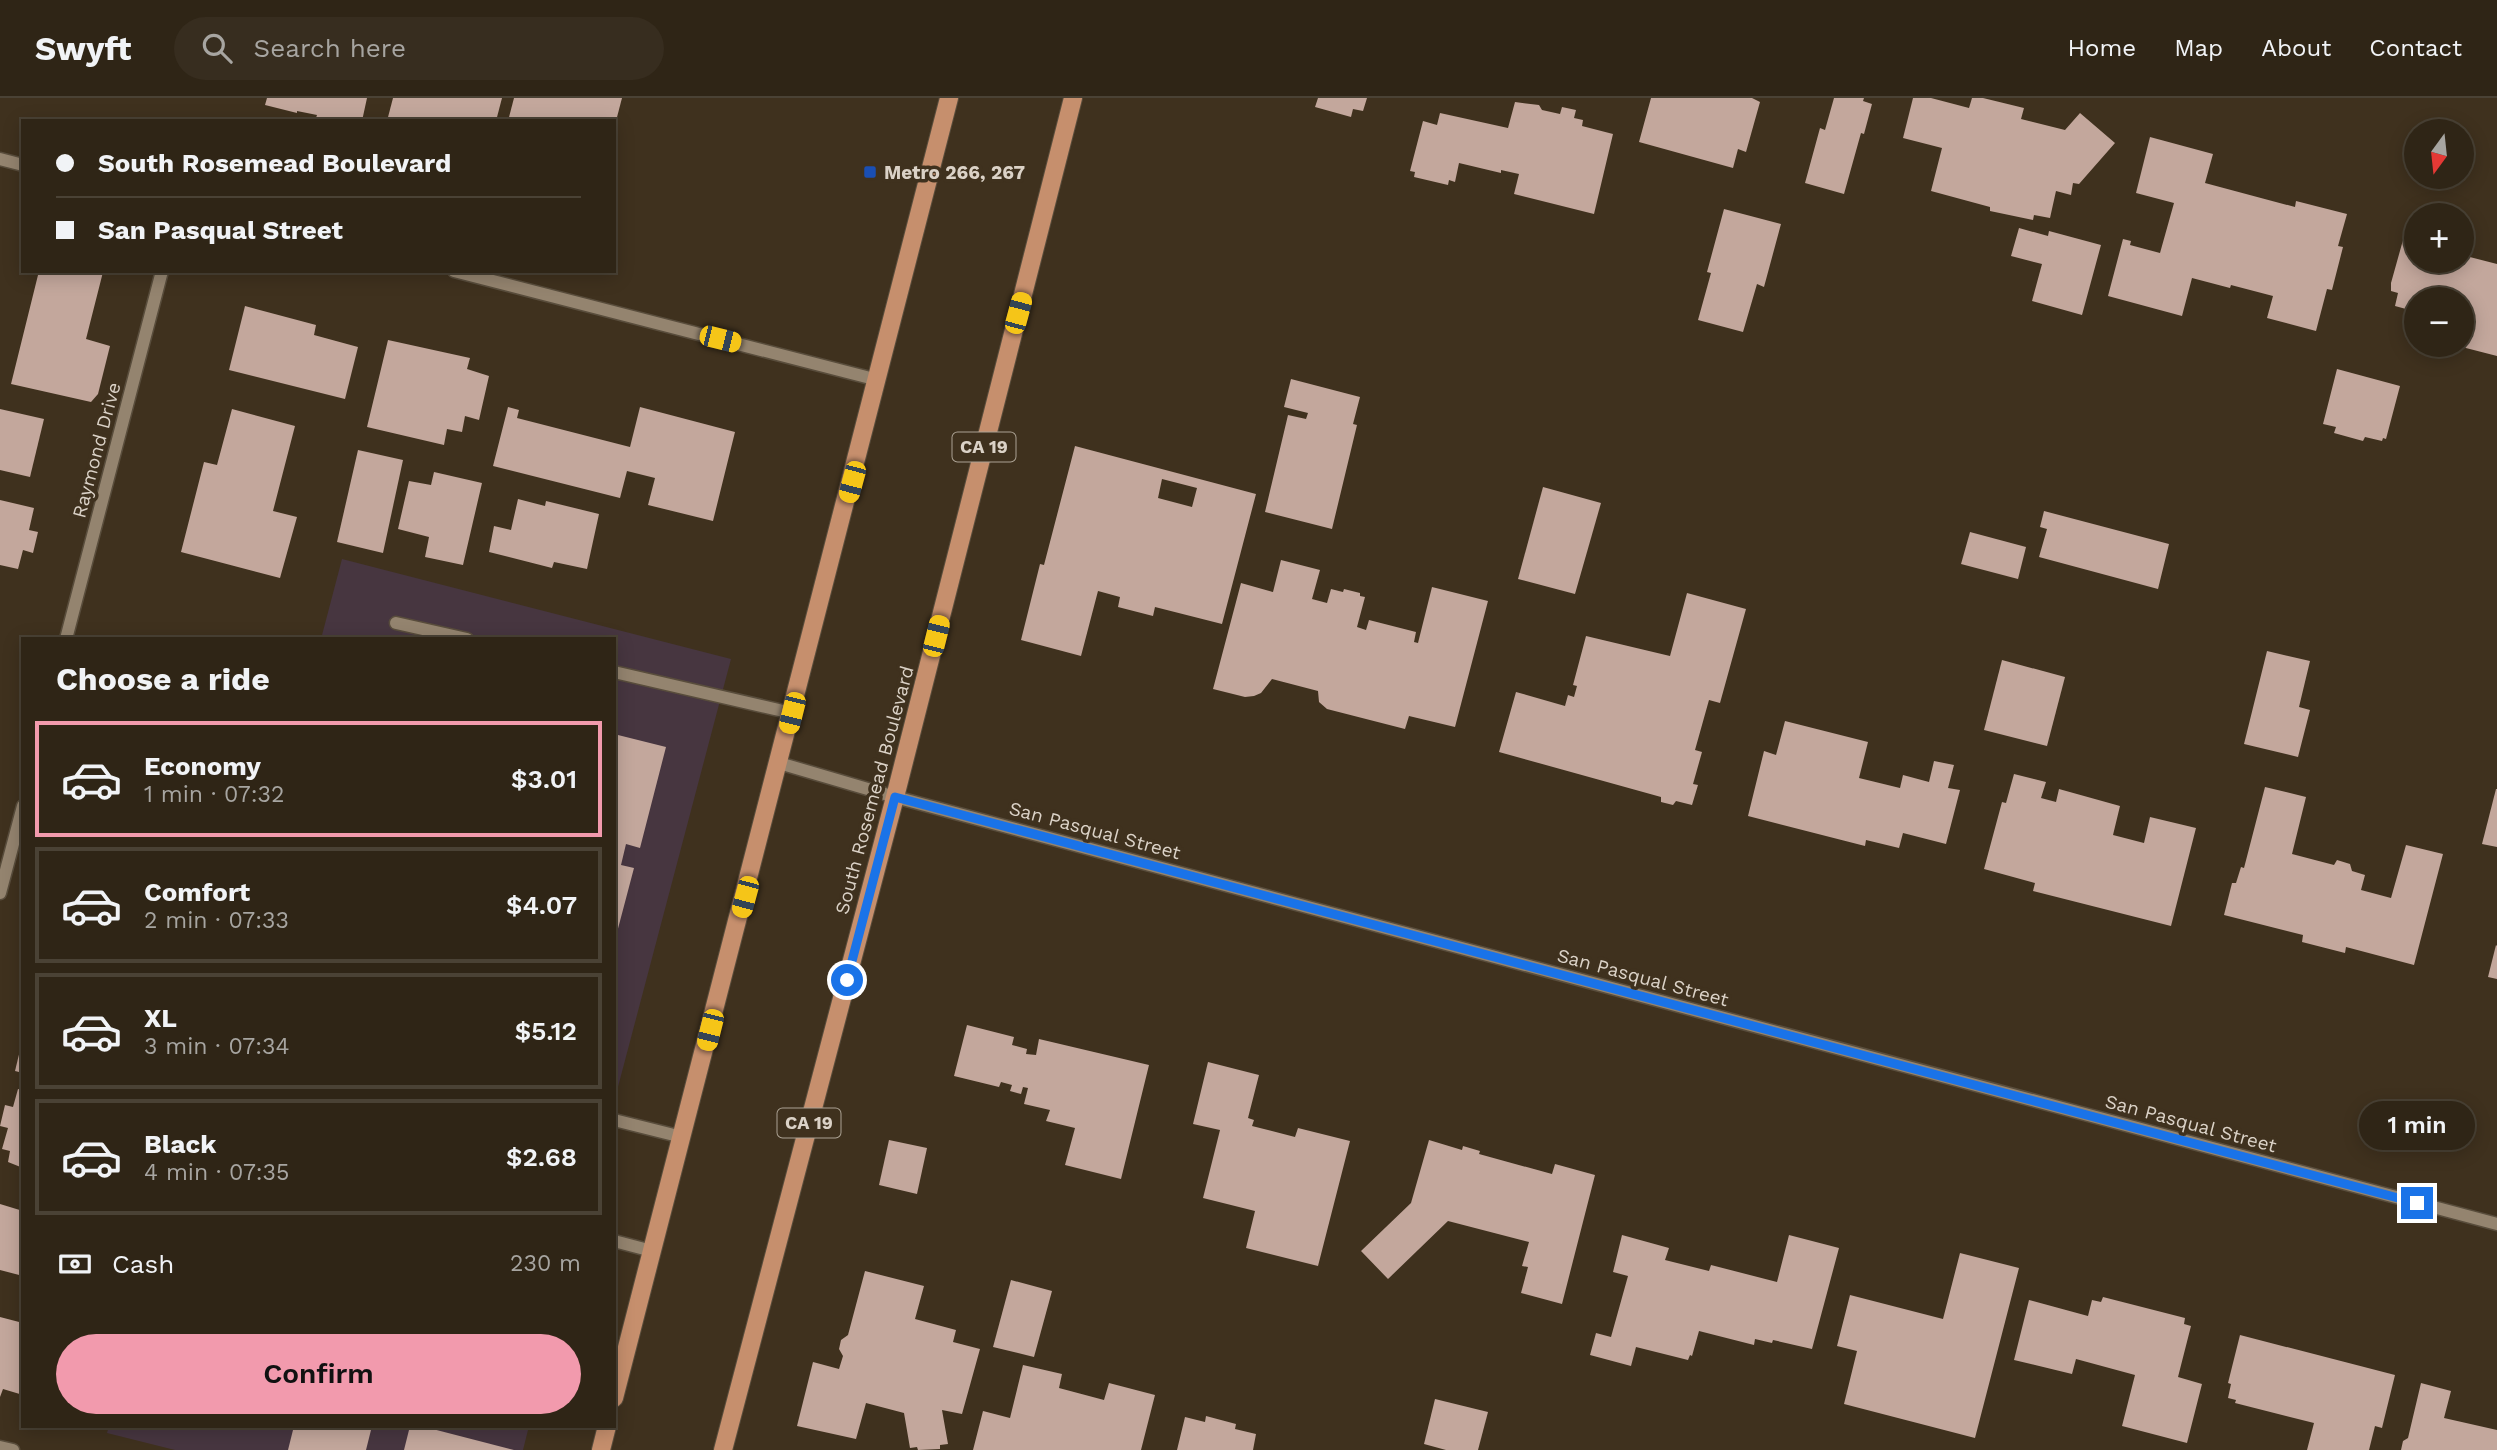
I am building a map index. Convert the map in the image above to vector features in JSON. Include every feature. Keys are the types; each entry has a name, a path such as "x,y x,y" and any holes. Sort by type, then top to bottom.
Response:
{"main road":[{"path":"616,1390 949,98"},
{"name":"South Rosemead Boulevard","path":"723,1450 895,797 1073,98"},
{"path":"601,1450 606,1428"}],"street":[{"path":"0,159 21,164"},
{"name":"Raymond Drive","path":"67,637 161,273"},
{"path":"462,273 878,380"},
{"path":"396,623 458,637"},
{"path":"616,672 792,713"},
{"name":"San Pasqual Street","path":"779,763 895,797 2497,1224"},
{"path":"0,893 21,814"},
{"path":"616,1120 682,1137"},
{"path":"616,1242 652,1251"},
{"path":"0,1447 13,1450"}],"shaded area":[{"path":"342,559 731,659 616,1094 616,637 322,637"},
{"path":"108,1428 528,1428 523,1450 175,1450 107,1433"}],"building":[{"path":"267,98 367,98 362,119 316,119 317,115 265,105"},
{"path":"393,98 502,98 497,119 388,119"},
{"path":"514,98 622,98 616,121 509,119"},
{"path":"1318,98 1367,98 1363,111 1353,109 1351,117 1315,107"},
{"path":"1651,98 1752,98 1760,102 1746,152 1738,149 1733,168 1639,142"},
{"path":"1834,98 1864,98 1863,101 1872,104 1844,194 1805,183 1820,128 1825,130"},
{"path":"1913,98 1931,98 1969,108 1972,98 1983,98 2024,108 2021,119 2065,130 2080,113 2115,143 2079,184 2073,183 2071,195 2056,191 2050,218 2034,215 2033,220 1990,211 1990,207 1931,191 1942,148 1903,138"},
{"path":"1515,102 1539,105 1542,110 1560,114 1562,107 1576,110 1574,118 1583,120 1582,126 1613,134 1594,214 1514,194 1519,174 1501,170 1501,173 1459,163 1455,182 1449,180 1448,185 1414,177 1415,172 1410,171 1423,121 1437,125 1440,113 1508,128"},
{"path":"2150,137 2213,154 2205,183 2295,207 2296,201 2347,214 2338,246 2343,247 2332,290 2327,289 2316,331 2267,318 2273,296 2192,278 2182,316 2108,296 2123,239 2131,241 2130,245 2160,253 2174,203 2136,193"},
{"path":"1724,209 1781,224 1764,287 1757,284 1743,332 1698,320 1711,273 1707,272"},
{"path":"2019,228 2048,236 2049,231 2101,245 2082,315 2032,301 2042,264 2011,256"},
{"path":"2403,240 2404,273 2474,273 2474,258 2497,264 2497,356 2474,350 2474,287 2404,287 2404,308 2395,306 2398,293 2391,291"},
{"path":"39,273 103,273 86,339 110,346 98,394 91,402 11,384"},
{"path":"245,306 316,325 314,335 358,347 345,399 229,370"},
{"path":"388,340 470,358 467,369 489,376 479,420 465,416 462,432 447,429 444,445 367,427"},
{"path":"2337,369 2400,386 2386,439 2383,438 2382,441 2365,437 2363,441 2334,433 2336,427 2323,424"},
{"path":"1291,379 1360,397 1353,424 1357,425 1332,529 1265,512 1288,415 1306,419 1308,413 1284,407"},
{"path":"508,407 519,410 517,418 630,447 640,407 735,432 713,521 648,505 655,478 627,471 620,498 493,466"},
{"path":"0,409 44,419 30,477 0,470"},
{"path":"232,409 295,426 273,511 297,517 280,578 181,552 204,462 217,465"},
{"path":"1075,446 1256,494 1222,624 1155,607 1153,616 1118,607 1120,597 1098,591 1081,656 1021,640 1040,564 1044,565","holes":["1162,479 1197,488 1192,507 1158,498"]},
{"path":"358,450 403,460 383,553 337,542"},
{"path":"434,472 482,483 463,565 425,557 429,537 398,529 409,481 431,485"},
{"path":"1543,487 1601,503 1575,594 1518,579"},
{"path":"518,499 545,506 546,501 599,514 587,569 554,562 552,568 489,552 494,526 511,530"},
{"path":"0,500 34,508 29,530 38,532 33,553 23,550 18,569 0,565"},
{"path":"2044,511 2169,544 2158,589 2039,557 2047,529 2040,527"},
{"path":"1970,532 2026,547 2018,579 1961,564"},
{"path":"1281,560 1320,570 1312,599 1327,603 1331,589 1343,592 1344,589 1365,597 1357,627 1366,630 1369,620 1416,632 1414,642 1418,643 1432,587 1488,601 1455,727 1409,716 1405,729 1327,709 1319,702 1318,691 1272,679 1261,693 1254,696 1245,697 1213,689 1241,583 1273,592"},
{"path":"1687,593 1746,609 1720,703 1709,700 1695,750 1702,752 1693,784 1698,785 1692,805 1676,801 1673,805 1661,802 1661,797 1499,752 1516,692 1565,706 1568,695 1574,697 1577,686 1573,685 1586,636 1670,656"},
{"path":"2267,651 2310,661 2299,707 2310,710 2298,757 2244,744"},
{"path":"2002,660 2065,677 2047,746 1984,730"},
{"path":"1785,721 1868,742 1859,778 1900,788 1903,775 1929,782 1934,761 1954,765 1948,788 1960,790 1946,844 1903,833 1899,848 1866,840 1865,846 1748,816 1764,751 1776,755"},
{"path":"616,734 666,747 640,848 626,844 621,865 634,868 616,936"},
{"path":"2014,774 2046,782 2041,798 2056,802 2059,789 2120,806 2113,835 2144,843 2150,817 2196,828 2171,926 2033,891 2035,883 1984,869 2002,802 2006,803"},
{"path":"2265,787 2306,797 2292,854 2334,865 2337,860 2350,864 2352,871 2365,875 2361,890 2391,898 2406,845 2443,854 2414,965 2346,947 2345,953 2302,942 2303,935 2224,915 2232,883 2236,883 2241,867 2244,868"},
{"path":"2497,789 2497,847 2482,844"},
{"path":"2497,946 2497,979 2488,977"},
{"path":"967,1025 1014,1037 1012,1045 1027,1049 1026,1054 1036,1055 1039,1039 1149,1065 1121,1179 1065,1165 1075,1128 1046,1121 1050,1110 1024,1104 1028,1088 1023,1087 1021,1094 1010,1091 1012,1085 1001,1082 999,1087 954,1076"},
{"path":"21,1046 21,1072 15,1071"},
{"path":"1208,1062 1259,1075 1248,1118 1254,1120 1252,1126 1295,1137 1298,1128 1350,1141 1318,1266 1246,1248 1255,1211 1203,1198 1220,1130 1193,1124"},
{"path":"18,1089 21,1090 21,1167 8,1162 10,1151 2,1149 8,1128 0,1126 5,1105 13,1107"},
{"path":"889,1140 927,1148 917,1194 879,1185"},
{"path":"1429,1140 1462,1150 1463,1146 1480,1151 1479,1154 1552,1174 1555,1164 1595,1175 1562,1304 1521,1293 1528,1267 1522,1266 1529,1242 1448,1221 1388,1279 1361,1251 1411,1203"},
{"path":"0,1204 21,1210 21,1275 0,1270"},
{"path":"1622,1235 1669,1248 1665,1260 1709,1271 1711,1265 1777,1282 1789,1235 1839,1248 1812,1349 1773,1340 1772,1343 1755,1339 1754,1345 1699,1331 1692,1356 1690,1355 1688,1360 1636,1347 1631,1366 1590,1355 1596,1333 1611,1337 1628,1276 1613,1272"},
{"path":"1960,1253 2019,1268 1975,1438 1844,1404 1857,1351 1837,1346 1850,1295 1943,1319"},
{"path":"865,1271 924,1286 915,1319 956,1330 953,1342 980,1349 962,1414 942,1410 948,1444 940,1445 940,1449 910,1448 904,1413 866,1403 856,1439 797,1426 813,1362 839,1369 843,1356 839,1349 841,1340 848,1335"},
{"path":"1011,1280 1052,1291 1034,1357 993,1347"},
{"path":"2103,1297 2185,1318 2184,1324 2191,1326 2178,1377 2202,1384 2187,1443 2122,1426 2135,1375 2076,1359 2072,1374 2014,1360 2029,1300 2088,1316 2092,1300 2101,1302"},
{"path":"0,1317 21,1322 21,1394 3,1389 0,1397"},
{"path":"2240,1335 2395,1375 2382,1428 2375,1426 2369,1450 2307,1450 2314,1423 2235,1403 2236,1400 2228,1398 2231,1384 2228,1383"},
{"path":"1023,1365 1062,1374 1059,1388 1104,1400 1109,1383 1155,1395 1141,1450 973,1450 983,1411 1010,1418"},
{"path":"2421,1383 2451,1391 2444,1418 2497,1430 2497,1450 2401,1450 2403,1441 2408,1438"},
{"path":"1435,1399 1488,1412 1478,1450 1446,1450 1424,1444"},
{"path":"1206,1416 1236,1424 1235,1429 1256,1434 1253,1450 1177,1450 1185,1417 1205,1422"},
{"path":"294,1428 372,1428 366,1450 288,1450"},
{"path":"410,1428 429,1428 514,1450 404,1450"}],"place":[{"name":"Metro 266, 267","path":"870,172"}],"route":[{"path":"847,980 895,797 2417,1203"}]}
